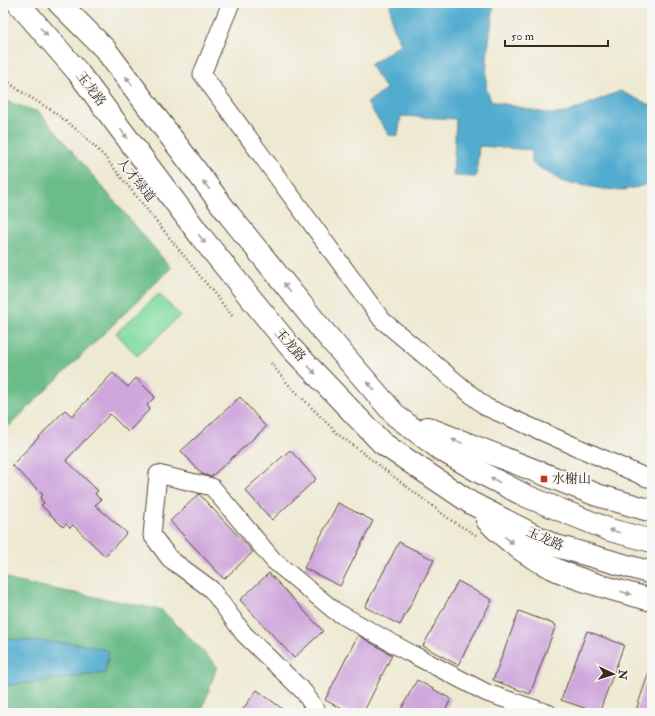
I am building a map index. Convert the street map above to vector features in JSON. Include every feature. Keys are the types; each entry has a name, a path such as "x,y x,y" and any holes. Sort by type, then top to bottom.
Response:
{"main road":[{"name":"玉龙路","path":"18,3 77,71 202,238 292,349 382,443 471,503 553,545 652,573"},
{"path":"59,3 105,49 230,216 318,325 396,416 440,449 526,496 610,530 652,541"},
{"path":"396,416 597,495 652,510"},
{"path":"471,503 498,531 537,560 560,571 611,589 652,600"}],"street":[{"path":"231,3 202,74 382,320 486,407 647,478 652,478"},
{"path":"313,711 304,692 244,634 211,589 170,560 152,535 158,474 212,487 274,561 335,611 408,652 487,693 548,713"}],"path":[{"name":"人才绿道","path":"3,78 20,91 51,110 80,132 104,156 233,317"}],"green space":[{"path":"3,100 39,112 171,268 3,432"},
{"path":"159,294 180,316 137,356 116,333"},
{"path":"3,574 13,581 162,610 217,666 201,713 3,713 3,686 105,673 3,636"}],"water":[{"path":"390,3 494,3 487,58 486,88 491,101 550,114 566,113 620,91 652,106 652,182 624,190 604,189 563,182 532,163 532,150 479,146 476,177 453,176 456,119 401,116 398,136 389,135 367,103 386,89 370,65 401,44 392,23"},
{"path":"3,636 10,639 80,644 109,651 105,673 3,686"}],"building":[{"path":"113,373 128,387 136,378 155,397 147,405 150,409 128,432 110,414 66,460 98,491 95,494 101,500 95,505 127,533 105,556 73,525 70,528 66,524 63,527 41,505 44,503 40,498 43,495 12,465 65,410 72,416"},
{"path":"240,397 266,427 211,477 202,474 181,451"},
{"path":"290,450 316,479 272,520 245,490"},
{"path":"199,494 253,552 224,579 170,521"},
{"path":"338,503 373,521 340,586 304,568"},
{"path":"399,542 434,560 400,625 365,607"},
{"path":"269,573 323,631 294,658 240,600"},
{"path":"458,581 492,600 458,665 423,646"},
{"path":"519,611 556,625 530,694 493,680"},
{"path":"587,631 624,645 599,713 561,700"},
{"path":"358,635 392,655 363,713 350,713 325,700"},
{"path":"650,669 652,670 652,713 635,713"},
{"path":"417,680 451,699 444,713 399,713"},
{"path":"257,690 288,713 240,713"}],"place":[{"name":"水榭山","path":"544,479"}]}
